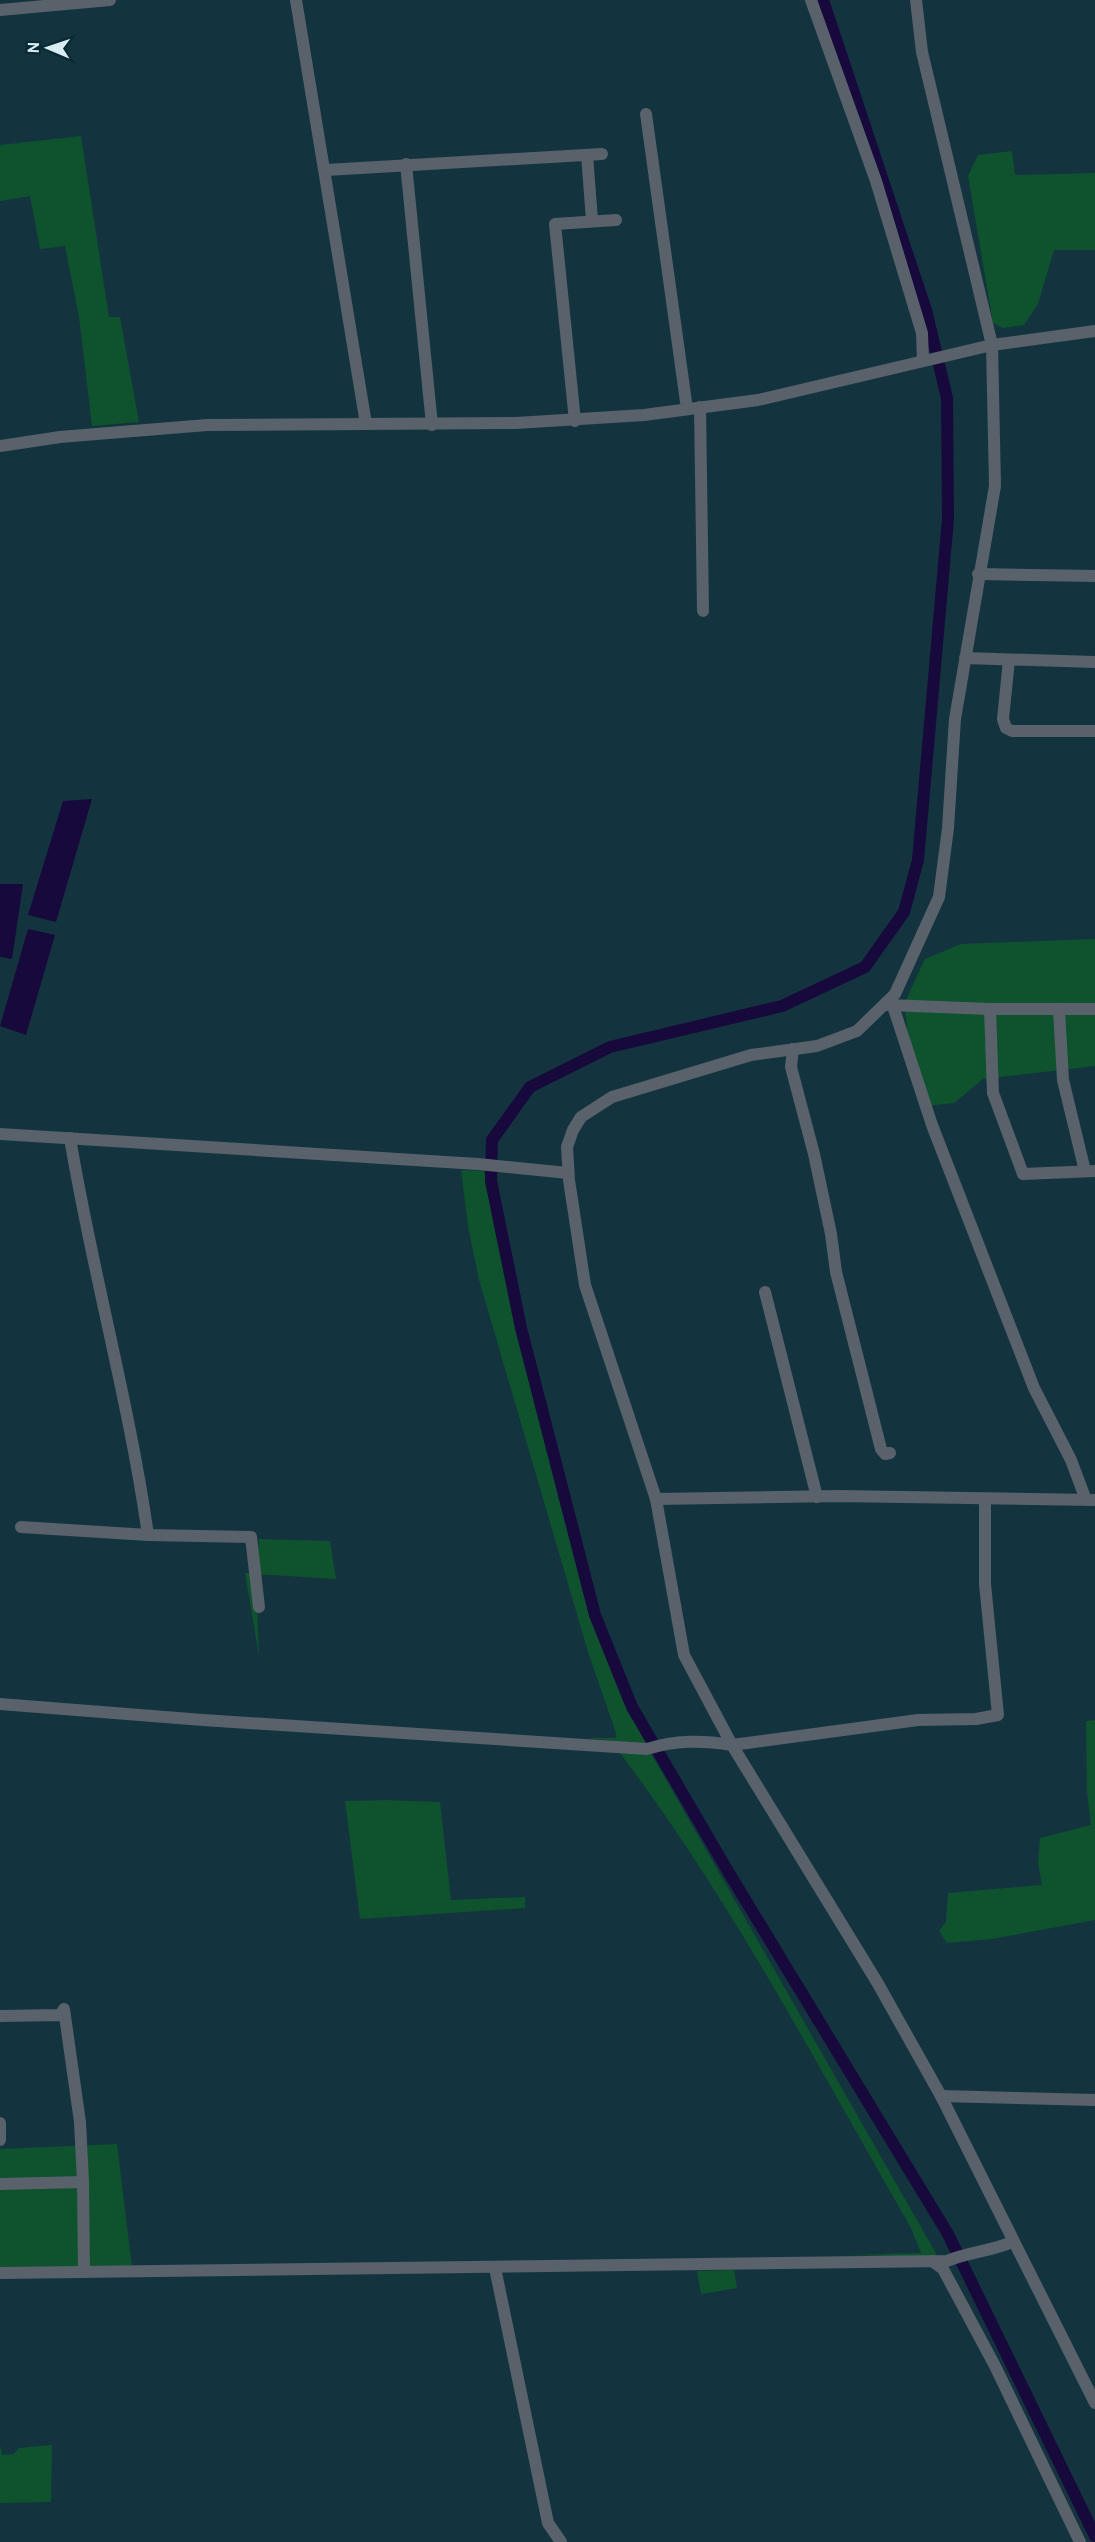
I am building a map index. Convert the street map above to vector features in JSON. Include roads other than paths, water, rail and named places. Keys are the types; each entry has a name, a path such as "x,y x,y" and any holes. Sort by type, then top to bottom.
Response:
{"street":[{"path":"0,10 58,2 110,0"},
{"path":"296,0 326,170 366,424"},
{"path":"811,0 876,181 922,333 926,361"},
{"path":"916,0 922,52 992,345 995,486 978,574 956,719 948,828 939,897 895,994 888,1005 857,1031 817,1046 751,1055 612,1097 581,1117 573,1130 567,1147 568,1173 585,1286 656,1498 684,1656 732,1745 878,1982 941,2096 1012,2242 1095,2403"},
{"path":"646,114 687,409"},
{"path":"326,170 602,154"},
{"path":"587,155 592,220"},
{"path":"406,164 432,425"},
{"path":"574,421 549,224 616,220"},
{"path":"0,446 60,437 207,425 432,425 574,421 687,409 791,393 992,345 1095,331"},
{"path":"700,407 703,611"},
{"path":"978,574 1095,576"},
{"path":"965,658 1095,662"},
{"path":"1009,660 1004,719 1006,728 1012,731 1095,731"},
{"path":"888,1005 990,1009 1095,1009"},
{"path":"656,1498 1091,1500 1034,1388 888,1005"},
{"path":"990,1009 993,1093 1023,1174 1090,1171 1064,1080 1059,1010"},
{"path":"793,1049 791,1067 814,1154 852,1340 881,1449 885,1454 890,1453"},
{"path":"0,1134 478,1164 568,1173"},
{"path":"70,1138 83,1215 137,1458 148,1535"},
{"path":"765,1292 817,1497"},
{"path":"0,1704 203,1720 647,1749 670,1742 705,1740 732,1745 918,1720 976,1719 998,1715 985,1584 985,1498"},
{"path":"21,1527 148,1535 251,1537 259,1607"},
{"path":"0,2016 60,2014 64,2009 80,2122 84,2272"},
{"path":"941,2096 1095,2100"},
{"path":"0,2123 0,2140"},
{"path":"0,2184 83,2182"},
{"path":"0,2273 947,2261 967,2253 998,2248 1012,2242"},
{"path":"932,2261 943,2269 995,2366 1080,2542"},
{"path":"495,2268 548,2523 561,2542"}],"waterway":[{"path":"823,0 926,310 947,398 948,519 918,860 904,912 865,967 782,1006 610,1047 530,1087 492,1140 491,1181 521,1328 595,1615 632,1707 729,1873 948,2234 1095,2536"}]}
